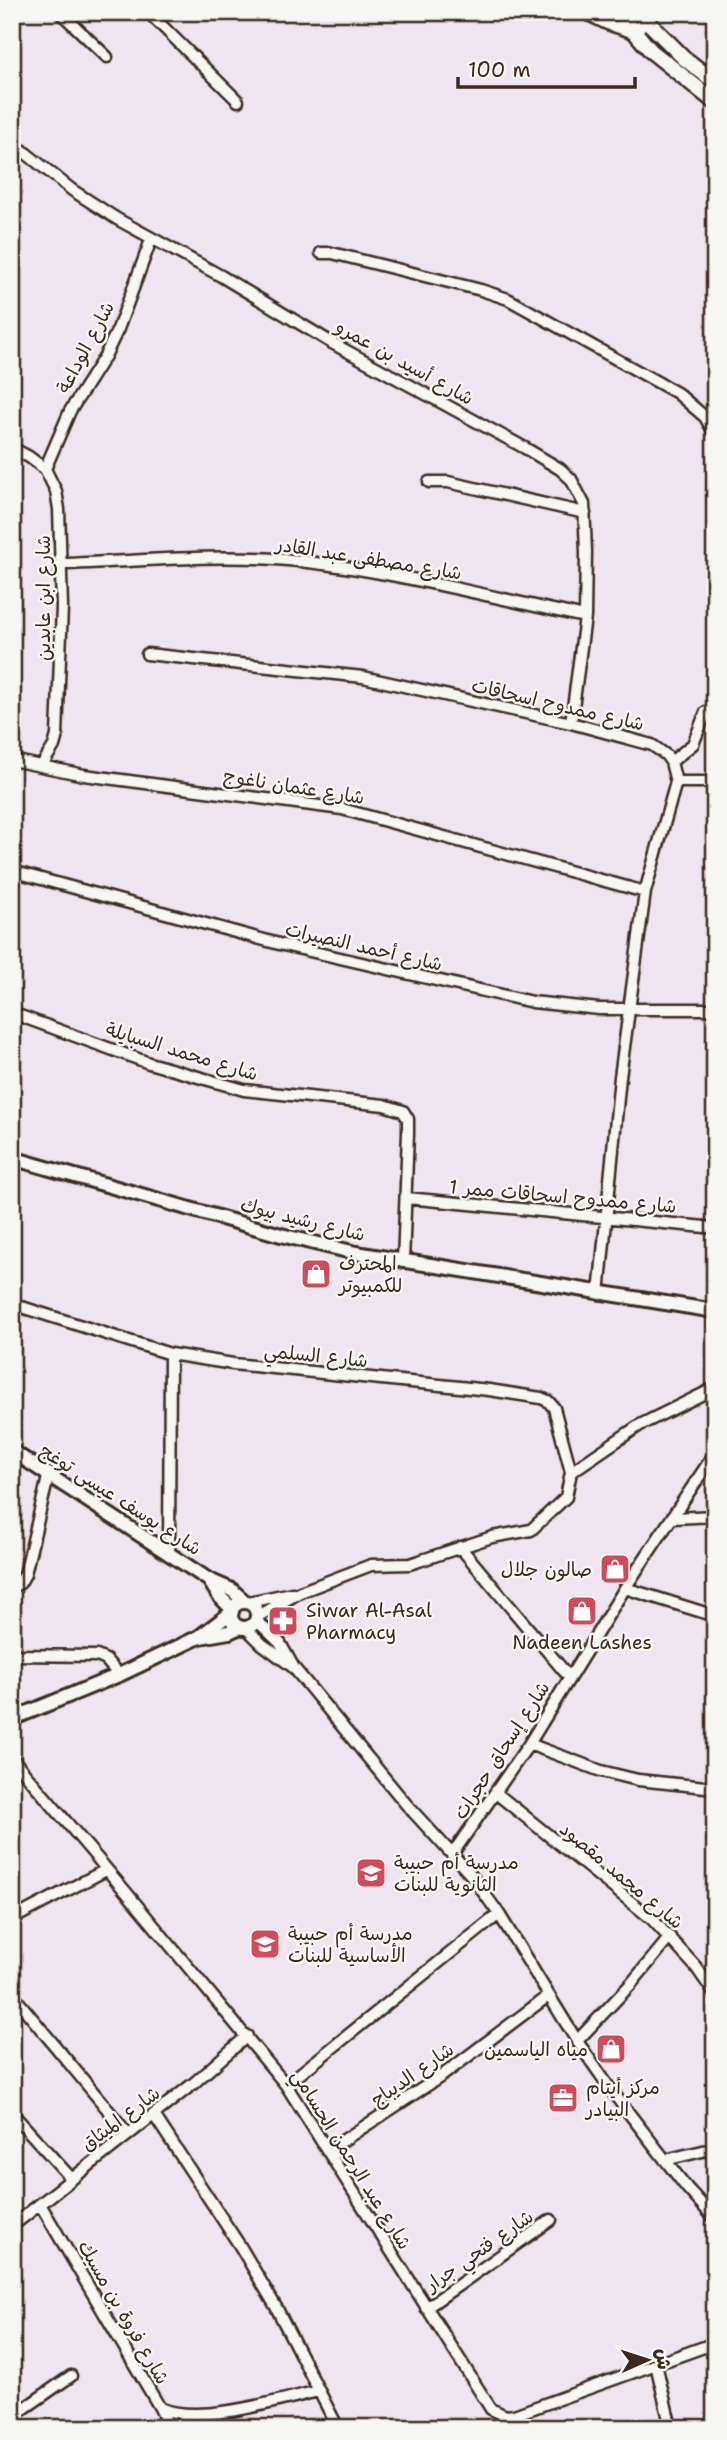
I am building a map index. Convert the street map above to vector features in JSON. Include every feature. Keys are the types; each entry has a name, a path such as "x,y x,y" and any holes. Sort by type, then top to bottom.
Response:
{"main road":[{"path":"618,12 666,65 715,102"},
{"path":"645,15 684,58 715,82"}],"street":[{"path":"60,12 107,57"},
{"path":"148,12 238,101"},
{"path":"582,12 635,33 645,15"},
{"name":"شارع أسيد بن عمرو","path":"12,142 72,190 151,240 221,276 332,343 551,463 575,484 583,499 585,513 585,617 571,723"},
{"name":"شارع الوداعة","path":"44,469 70,411 118,329 151,240"},
{"path":"321,253 332,253 508,299 677,393 705,417 715,434"},
{"path":"12,448 44,469"},
{"name":"شارع ابن عابدين","path":"41,765 54,746 57,735 62,618 61,523 58,499 44,469"},
{"path":"429,482 448,482 585,513"},
{"name":"شارع مصطفى عبد القادر","path":"61,564 250,558 314,563 585,617"},
{"name":"شارع ممدوح اسحاقات","path":"147,654 363,677 571,723 652,745 671,762"},
{"path":"599,1294 628,1009 645,892 676,782 671,762 693,744 706,712 715,709"},
{"name":"شارع عثمان ناغوج","path":"12,760 84,775 342,809 645,892"},
{"path":"676,782 715,782"},
{"name":"شارع أحمد النصيرات","path":"12,871 193,922 475,990 560,1007 715,1009"},
{"name":"شارع محمد السبايلة","path":"12,1013 149,1063 244,1090 394,1106 403,1111 408,1119 403,1262"},
{"name":"شارع رشيد بيوك","path":"12,1158 281,1235 403,1262 715,1311"},
{"name":"شارع ممدوح اسحاقات ممر 1","path":"407,1199 715,1228"},
{"name":"شارع السلمي","path":"12,1304 170,1354 233,1364 489,1390 541,1398 554,1408 571,1472"},
{"path":"169,1555 170,1354"},
{"path":"12,1719 119,1675 199,1637 236,1605 300,1592 371,1566 410,1564 460,1546 531,1530 566,1497 571,1472 640,1425 715,1388"},
{"name":"شارع يوسف عيسى توغج","path":"12,1451 169,1555 209,1580 232,1590 247,1602"},
{"name":"شارع إسحاق حجرات","path":"453,1853 496,1793 625,1588 715,1453"},
{"path":"12,1587 20,1583 25,1574 48,1473"},
{"path":"673,1518 715,1516"},
{"path":"460,1546 569,1677"},
{"name":"شارع يوسف عيسى توغج","path":"209,1580 232,1610"},
{"path":"625,1588 715,1616"},
{"path":"199,1637 229,1632 250,1623 300,1592"},
{"path":"247,1602 254,1606 250,1623"},
{"path":"232,1610 233,1621 250,1623 294,1668 406,1804 453,1853 499,1914 577,2041 664,2160 715,2219"},
{"path":"12,1655 97,1656 106,1660 119,1675"},
{"path":"528,1744 601,1771 649,1781 715,1788"},
{"name":"شارع عبد الرحمن الحسامي","path":"12,1758 286,2085 491,2409 506,2416 715,2343"},
{"name":"شارع محمد مقصود","path":"496,1793 670,1937 715,1994"},
{"path":"12,1919 106,1870"},
{"path":"286,2085 499,1914"},
{"path":"577,2041 631,1984 670,1937"},
{"path":"12,1994 128,2134"},
{"name":"شارع الديباج","path":"327,2151 443,2075 548,1996"},
{"name":"شارع الميثاق","path":"12,2225 154,2115 247,2036"},
{"path":"12,2113 71,2178"},
{"path":"154,2115 240,2246 338,2428"},
{"path":"664,2160 715,2148"},
{"name":"شارع فروة بن مسيك","path":"40,2204 160,2408 172,2413 201,2414 318,2391"},
{"name":"شارع فتحي جرار","path":"426,2308 551,2220"},
{"path":"656,2364 671,2428"},
{"path":"12,2417 71,2376"},
{"path":"160,2408 169,2428"}],"place":[{"name":"المحترف للكمبيوتر","path":"316,1274"},
{"name":"صالون جلال","path":"615,1569"},
{"name":"Nadeen Lashes","path":"582,1611"},
{"name":"Siwar Al-Asal Pharmacy","path":"283,1621"},
{"name":"مدرسة أم حبيبة الثانوية للبنات","path":"371,1873"},
{"name":"مدرسة أم حبيبة الأساسية للبنات","path":"265,1944"},
{"name":"مياه الياسمين","path":"611,2049"},
{"name":"مركز أيتام البيادر","path":"563,2098"}]}
